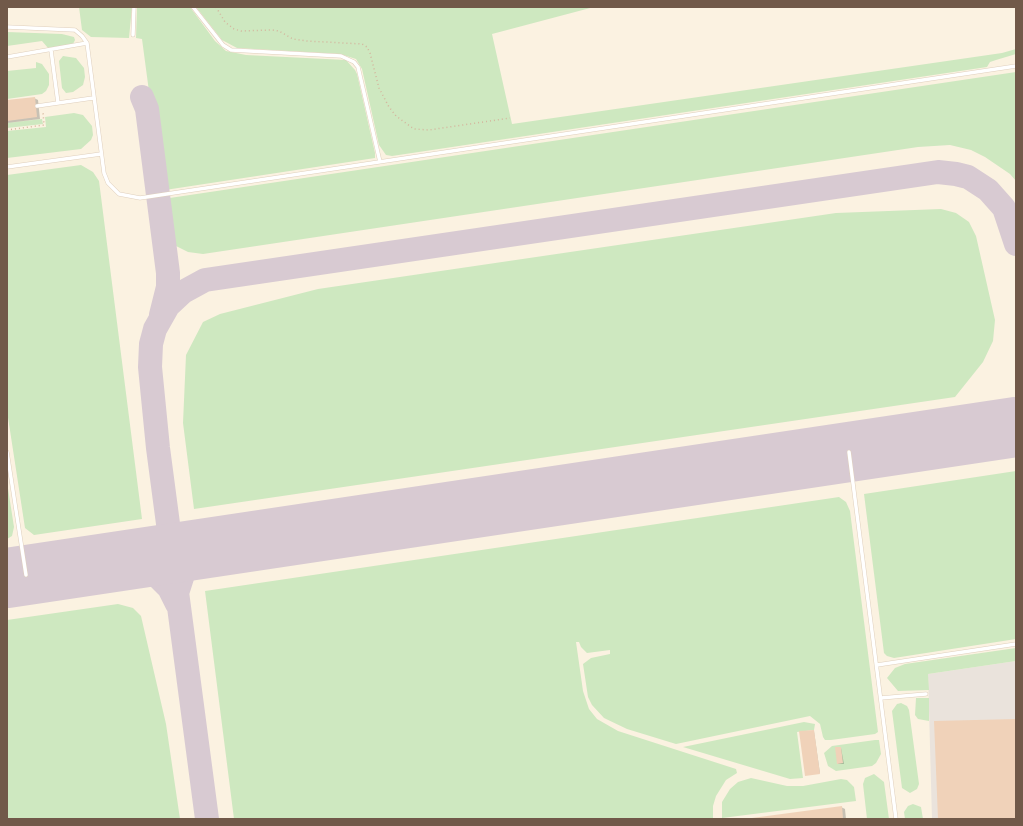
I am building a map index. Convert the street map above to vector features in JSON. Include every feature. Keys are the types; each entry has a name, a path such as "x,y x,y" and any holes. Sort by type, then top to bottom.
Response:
{"lane":[{"path":"133,35 134,7"},
{"path":"193,7 223,45 231,50 341,56 354,62 358,67 380,162"},
{"path":"7,27 74,30 82,36 87,43 104,173 113,189 119,194 128,197 140,198 1016,66"},
{"path":"7,57 87,43"},
{"path":"51,50 58,103"},
{"path":"36,106 93,98"},
{"path":"7,167 101,154"},
{"path":"7,452 26,575"},
{"path":"849,452 896,819"},
{"path":"877,665 1016,644"},
{"path":"881,698 926,694"}],"path":[{"path":"7,130 44,125 42,106"}],"shaded area":[{"path":"1016,661 1016,819 932,819 928,674"}],"green space":[{"path":"79,7 132,7 129,38 91,37 82,30"},
{"path":"137,7 190,7 215,41 226,51 246,55 346,60 357,74 375,158 165,190 162,189 142,39 136,38"},
{"path":"196,7 594,7 492,34 512,124 1002,53 1016,49 1016,54 990,62 987,67 392,156 386,155 379,145 362,69 356,59 340,54 237,48 222,40"},
{"path":"7,32 62,34 74,37 75,40 73,44 48,48 42,41 7,46"},
{"path":"63,56 76,58 84,68 85,77 83,85 73,92 66,93 62,88 59,61"},
{"path":"36,62 42,64 49,74 49,85 46,91 42,94 7,99 7,71 36,68"},
{"path":"1016,72 1016,181 1010,174 985,157 971,150 950,145 918,147 203,254 188,252 172,244 169,239 166,223 163,199"},
{"path":"74,113 83,115 92,126 93,135 91,140 81,149 7,158 7,131 46,127 45,117"},
{"path":"42,119 43,124 7,128 7,123"},
{"path":"81,165 93,172 99,181 142,519 34,535 25,528 7,411 7,175"},
{"path":"941,209 956,213 969,222 976,236 995,320 993,341 983,362 955,397 194,509 183,423 186,355 203,322 220,314 318,289 836,213"},
{"path":"1016,471 1016,639 894,658 887,656 884,653 864,494"},
{"path":"7,482 14,527 12,536 7,539"},
{"path":"839,497 846,502 850,511 878,732 875,734 825,740 820,724 810,716 676,744 627,729 604,718 592,705 588,697 583,664 591,658 610,654 610,650 587,653 581,647 579,642 576,642 583,691 589,709 597,719 618,731 736,769 737,773 726,780 716,796 713,806 713,818 234,819 205,591"},
{"path":"118,604 133,608 141,616 166,724 180,819 7,819 7,620"},
{"path":"1016,648 1016,661 928,674 929,690 898,691 887,678 895,668 905,664"},
{"path":"916,698 929,698 929,721 918,719 915,715"},
{"path":"901,703 907,706 909,710 919,784 917,789 910,793 902,788 892,711 897,704"},
{"path":"804,722 815,724 814,730 797,732 803,778 790,779 683,747"},
{"path":"879,740 881,754 876,763 872,766 836,771 828,766 824,753 832,746"},
{"path":"874,774 884,782 889,819 867,819 863,784 865,778"},
{"path":"751,778 787,786 803,786 841,779 847,780 854,787 856,801 722,818 722,802 730,789 738,782"},
{"path":"913,804 921,807 923,819 905,819 904,812 908,806"}],"building":[{"path":"35,97 37,117 7,121 7,100"},
{"path":"1016,719 1016,819 938,819 934,721"},
{"path":"814,730 820,774 805,776 799,731"},
{"path":"835,747 841,747 843,763 837,764"},
{"path":"842,806 843,819 752,819 752,818"}],"taxiway":[{"path":"142,97 147,109 168,273 168,287 161,315"},
{"path":"207,819 158,448 150,367 151,344 155,329 168,306 183,292 205,280 938,172 968,177 988,190 1004,208 1016,244"},
{"path":"988,431 1001,423 1016,409"},
{"path":"178,590 185,568 195,558 214,547"},
{"path":"112,562 144,569 158,577 169,588 177,604"}],"runway":[{"path":"7,578 1016,427"}]}
